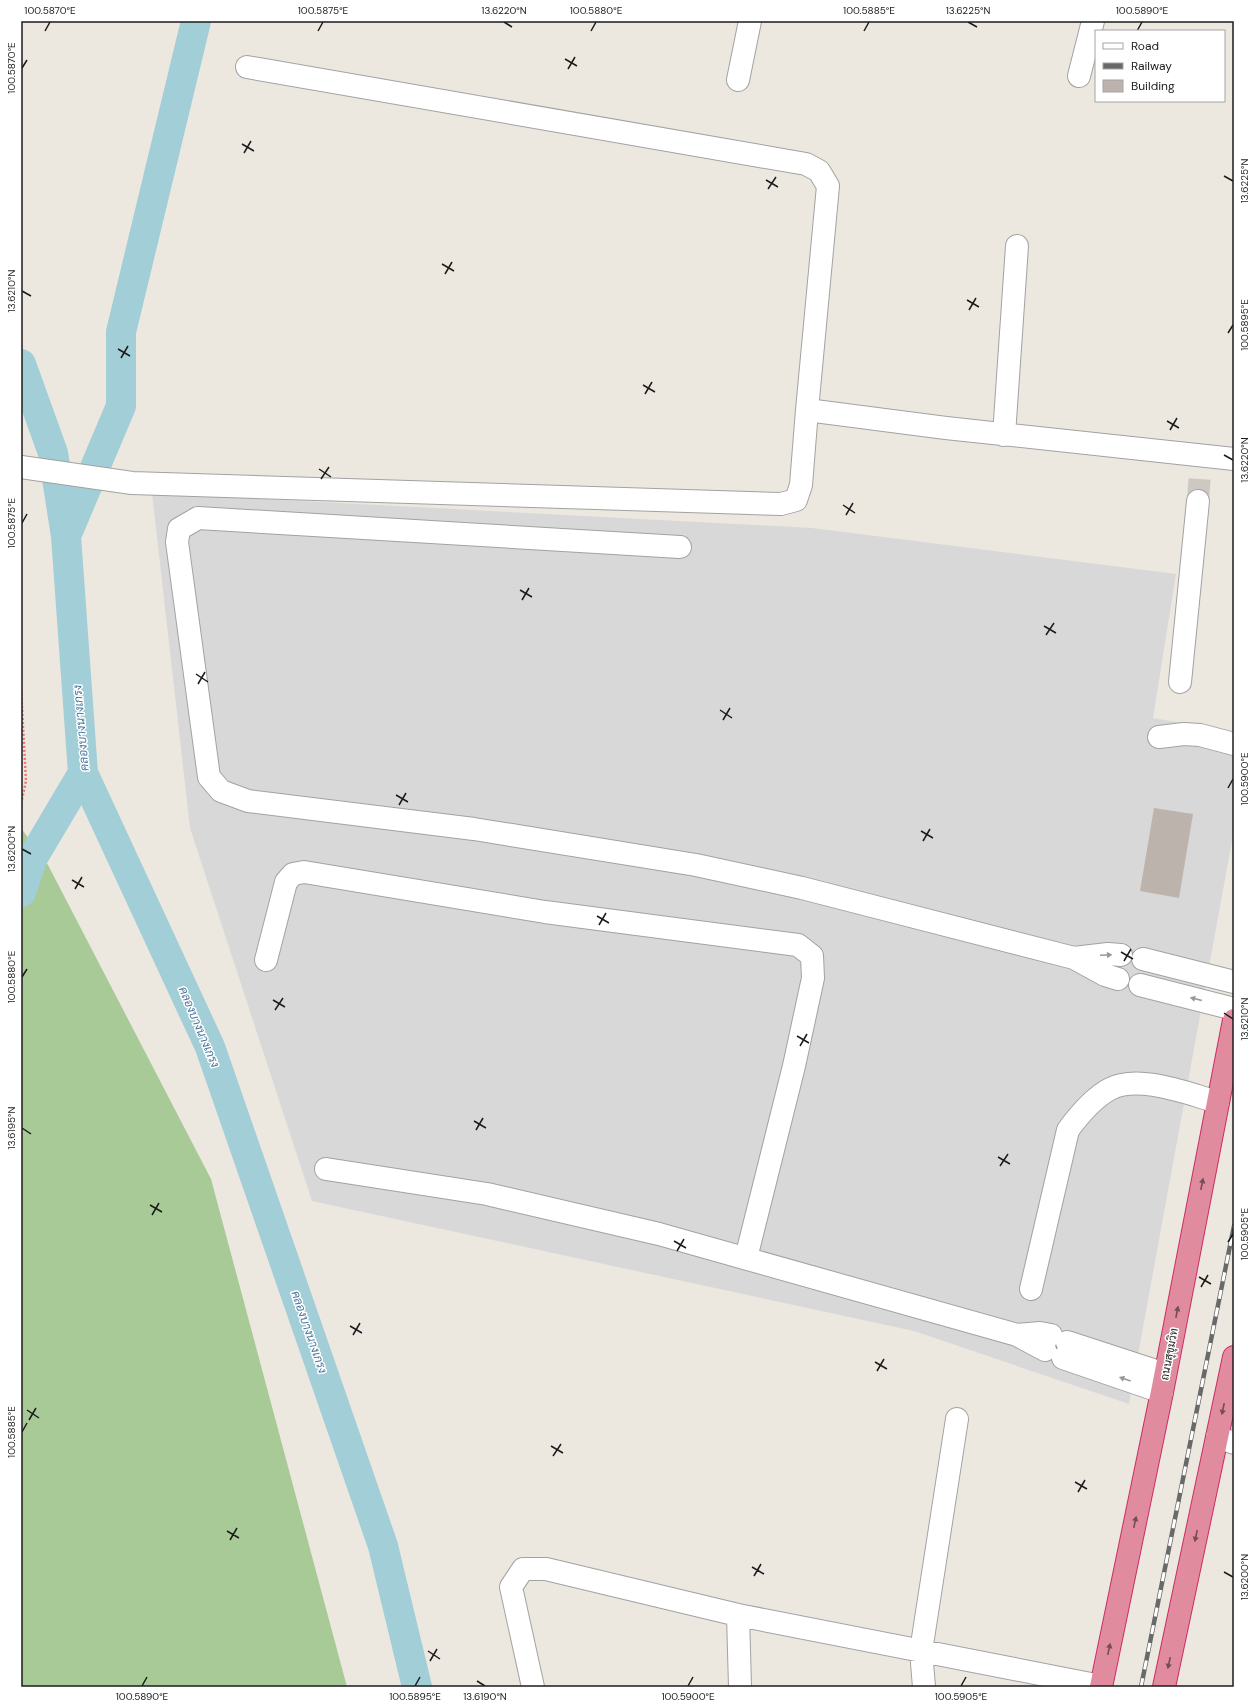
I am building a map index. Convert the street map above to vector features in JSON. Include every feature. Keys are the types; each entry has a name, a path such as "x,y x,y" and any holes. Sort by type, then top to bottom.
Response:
{"highway":[{"name":"ถนนสุขุมวิท","path":"1101,1687 1164,1383 1234,1020"},
{"path":"1164,1687 1226,1440 1234,1357"}],"street":[{"path":"1079,76 1093,21"},
{"path":"738,80 746,22"},
{"path":"21,467 132,483 781,504 796,500 801,485 828,186 819,171 806,164 248,68"},
{"path":"1004,435 1017,246"},
{"path":"807,410 1004,435 1200,465 1234,459"},
{"path":"1180,682 1198,501"},
{"path":"680,547 198,518 179,529 177,542 209,777 221,791 248,801 474,829 696,865 802,888 1074,958 1105,975 1118,979"},
{"path":"1159,737 1184,734 1200,735 1234,744"},
{"path":"266,960 286,882 293,874 304,872 546,912 798,945 812,956 813,978 794,1066 746,1258"},
{"path":"1074,958 1108,954 1121,955"},
{"path":"1143,959 1234,982"},
{"path":"1140,985 1234,1009"},
{"path":"1031,1289 1068,1130 1079,1115 1110,1089 1131,1084 1150,1085 1218,1102"},
{"path":"326,1169 487,1194 659,1234 1057,1346 1164,1383"},
{"path":"924,1687 921,1651 957,1419"},
{"path":"533,1687 510,1587 523,1569 546,1569 738,1615 1101,1687"},
{"path":"738,1615 740,1687"}],"path":[{"path":"21,690 26,781 21,804"}],"shaded area":[{"path":"152,493 812,528 1176,574 1153,718 1234,732 1234,830 1129,1404 914,1331 312,1201 190,828"}],"green space":[{"path":"21,828 48,865 211,1179 347,1687 21,1687"}],"building":[{"path":"1154,808 1193,814 1179,898 1140,891"}],"waterway":[{"path":"66,536 121,406 121,332 196,21"},
{"name":"คลองบางนางเกรง","path":"21,364 53,453 66,536 83,773 210,1047 383,1546 417,1687"},
{"path":"21,892 32,859 83,773"}],"tunnel":[{"path":"1198,501 1200,473"}],"railway":[{"path":"1141,1687 1234,1226"}]}
